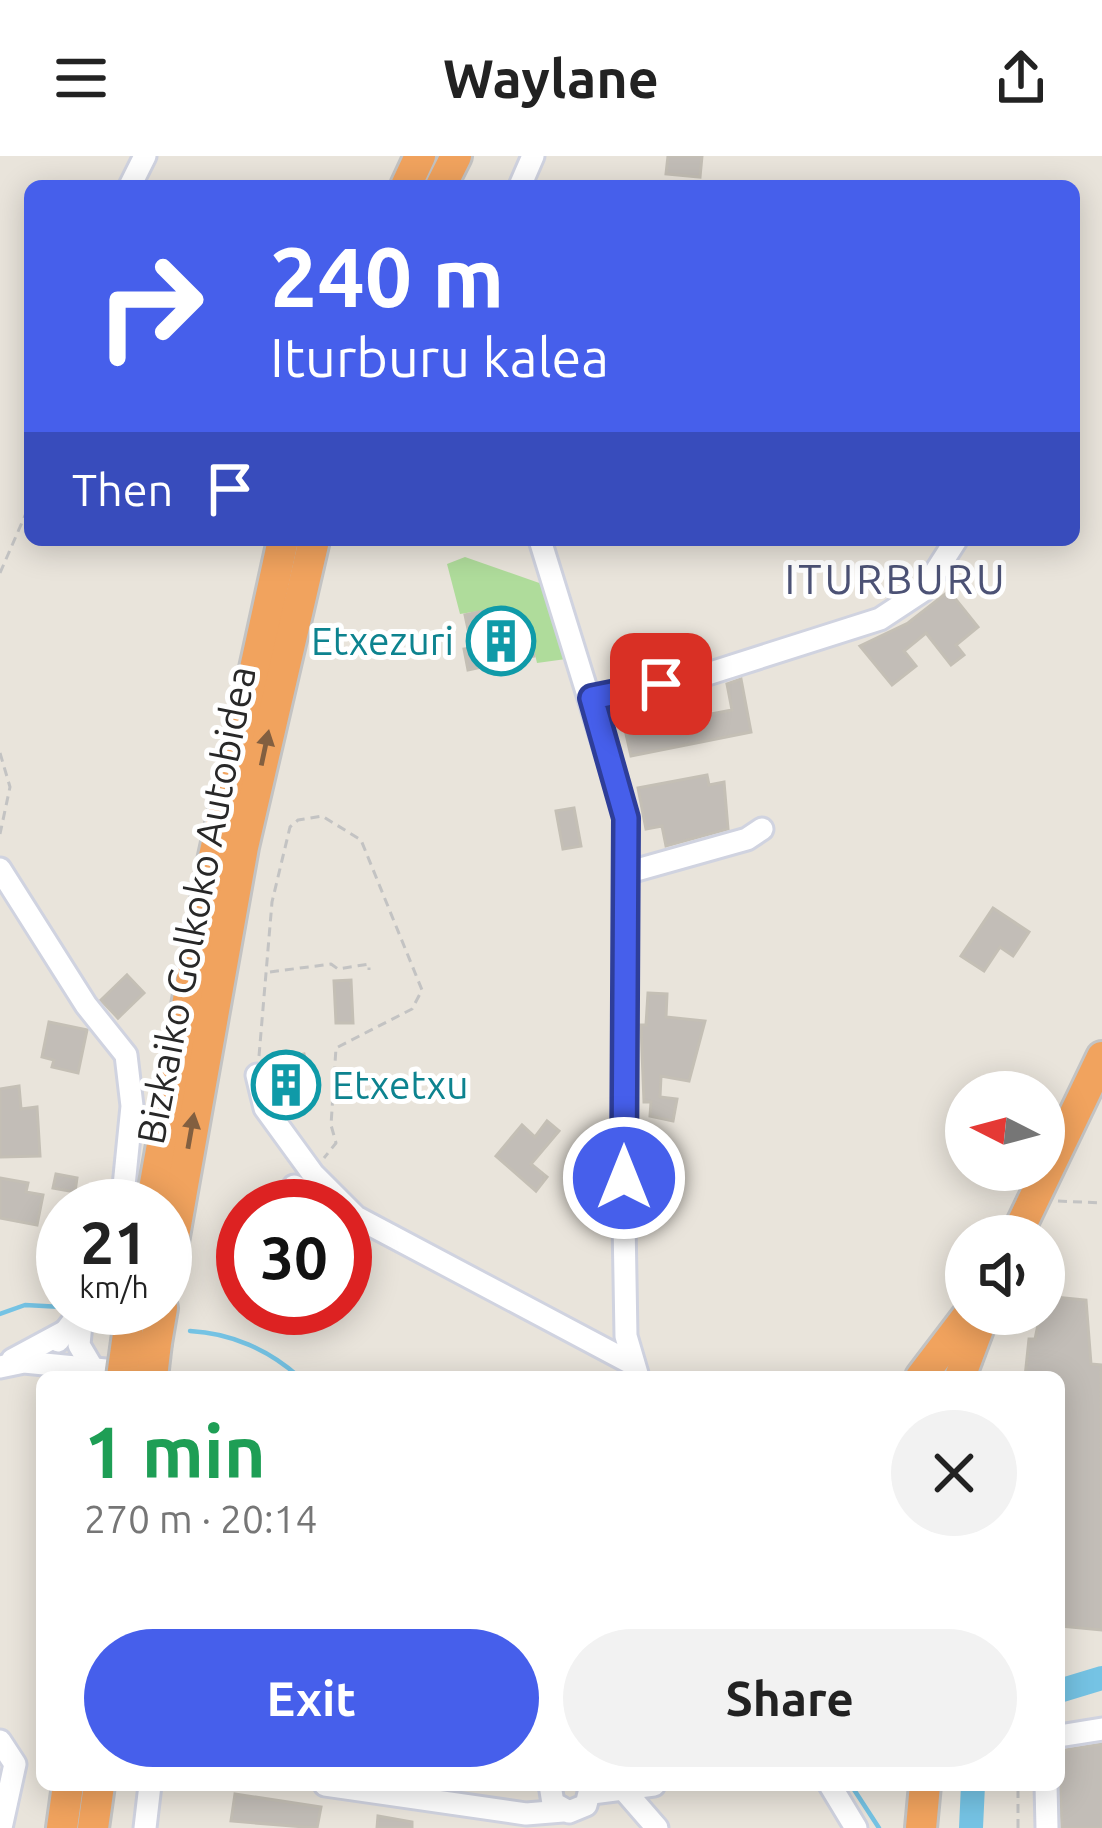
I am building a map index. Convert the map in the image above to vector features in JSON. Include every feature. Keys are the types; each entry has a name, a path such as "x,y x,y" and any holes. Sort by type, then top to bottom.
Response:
{"highway":[{"name":"Bizkaiko Golkoko Autobidea","path":"156,1179 213,861 283,546"},
{"name":"Bizkaiko Golkoko Autobidea","path":"184,1179 243,847 313,546"},
{"path":"1026,1215 1102,1057"},
{"path":"124,1371 137,1335"},
{"path":"141,1335 150,1371"},
{"path":"926,1371 953,1335"},
{"path":"949,1371 970,1335"},
{"path":"962,1371 975,1335"},
{"path":"62,1828 67,1791"},
{"path":"93,1828 98,1791"}],"street":[{"path":"542,546 622,795 626,873 624,1221 635,1370"},
{"path":"592,698 698,677 880,619 924,590 952,546"},
{"path":"626,873 747,839 762,829"},
{"path":"0,869 86,1005 126,1055 132,1106 125,1179"},
{"path":"256,1075 265,1108 319,1179"},
{"path":"372,1226 635,1370"},
{"path":"2,1366 65,1335"},
{"path":"58,1365 54,1351 68,1335"},
{"path":"73,1335 92,1367"},
{"path":"2,1366 121,1371"},
{"path":"1065,1735 1102,1729"},
{"path":"0,1741 15,1764 1,1828"},
{"path":"146,1828 149,1791"},
{"path":"367,1791 526,1814 554,1796 581,1809 590,1791"},
{"path":"625,1791 657,1828"},
{"path":"834,1791 856,1828"},
{"path":"1046,1791 1047,1828"}],"path":[{"path":"0,573 24,518"},
{"path":"0,753 10,787 0,834"},
{"path":"256,1075 272,902 290,827 298,820 322,816 361,840 422,991 412,1009 336,1048 331,1125 336,1143 310,1169"},
{"path":"268,972 369,964 369,970"},
{"path":"1048,1208 1067,1198 1102,1203"},
{"path":"1018,1791 1018,1828"}],"green space":[{"path":"465,557 545,585 566,659 537,663 529,629 498,635 492,609 460,614 447,564"}],"building":[{"path":"668,156 702,156 700,177 666,174"},
{"path":"949,591 978,627 956,645 964,655 951,665 926,633 904,651 916,666 892,685 860,646 908,623"},
{"name":"Etxezuri","path":"493,609 498,635 529,629 534,656 468,670 464,649 472,648 465,615"},
{"path":"741,679 751,732 631,756 626,734 646,730 641,704 686,695 690,718 732,710 727,684"},
{"path":"707,775 709,785 724,782 728,829 666,846 662,826 646,829 638,788"},
{"path":"574,808 581,846 563,849 556,811"},
{"path":"993,908 1029,932 1013,956 1000,947 984,971 961,956"},
{"path":"127,975 144,993 118,1018 101,1000"},
{"path":"351,980 353,1023 336,1023 334,981"},
{"path":"648,993 667,994 666,1017 705,1021 689,1081 661,1076 660,1097 677,1099 673,1121 650,1116 651,1102 644,1102 641,1025 646,1025"},
{"path":"49,1022 87,1030 78,1073 52,1067 54,1060 42,1057"},
{"name":"Etxetxu","path":"304,1054 308,1073 299,1074 303,1096 278,1100 267,1061"},
{"path":"19,1086 21,1109 37,1107 40,1156 0,1157 0,1089"},
{"path":"547,1121 559,1131 531,1164 547,1177 536,1191 496,1156 522,1125 535,1137"},
{"path":"639,1140 663,1141 662,1170 639,1169"},
{"path":"0,1178 28,1183 26,1192 36,1194 36,1225 0,1218"},
{"path":"1065,1298 1086,1300 1091,1364 1101,1365 1102,1630 1065,1627 1065,1371 1026,1371 1029,1339 1065,1335"},
{"path":"1102,1744 1102,1828 1062,1828 1066,1750"},
{"path":"235,1794 321,1807 317,1828 231,1821"},
{"path":"378,1816 412,1822 412,1828 377,1828"}],"waterway":[{"path":"0,1314 36,1306"},
{"path":"192,1331 249,1345 291,1371"},
{"path":"1065,1689 1102,1678"},
{"path":"855,1791 879,1828"},
{"path":"971,1828 973,1791"}],"place":[{"name":"Etxezuri","path":"501,641"},
{"name":"Etxetxu","path":"286,1085"}],"district":[{"name":"ITURBURU","path":"896,579"}],"route":[{"path":"624,1178 626,818 592,698 661,684"}]}
